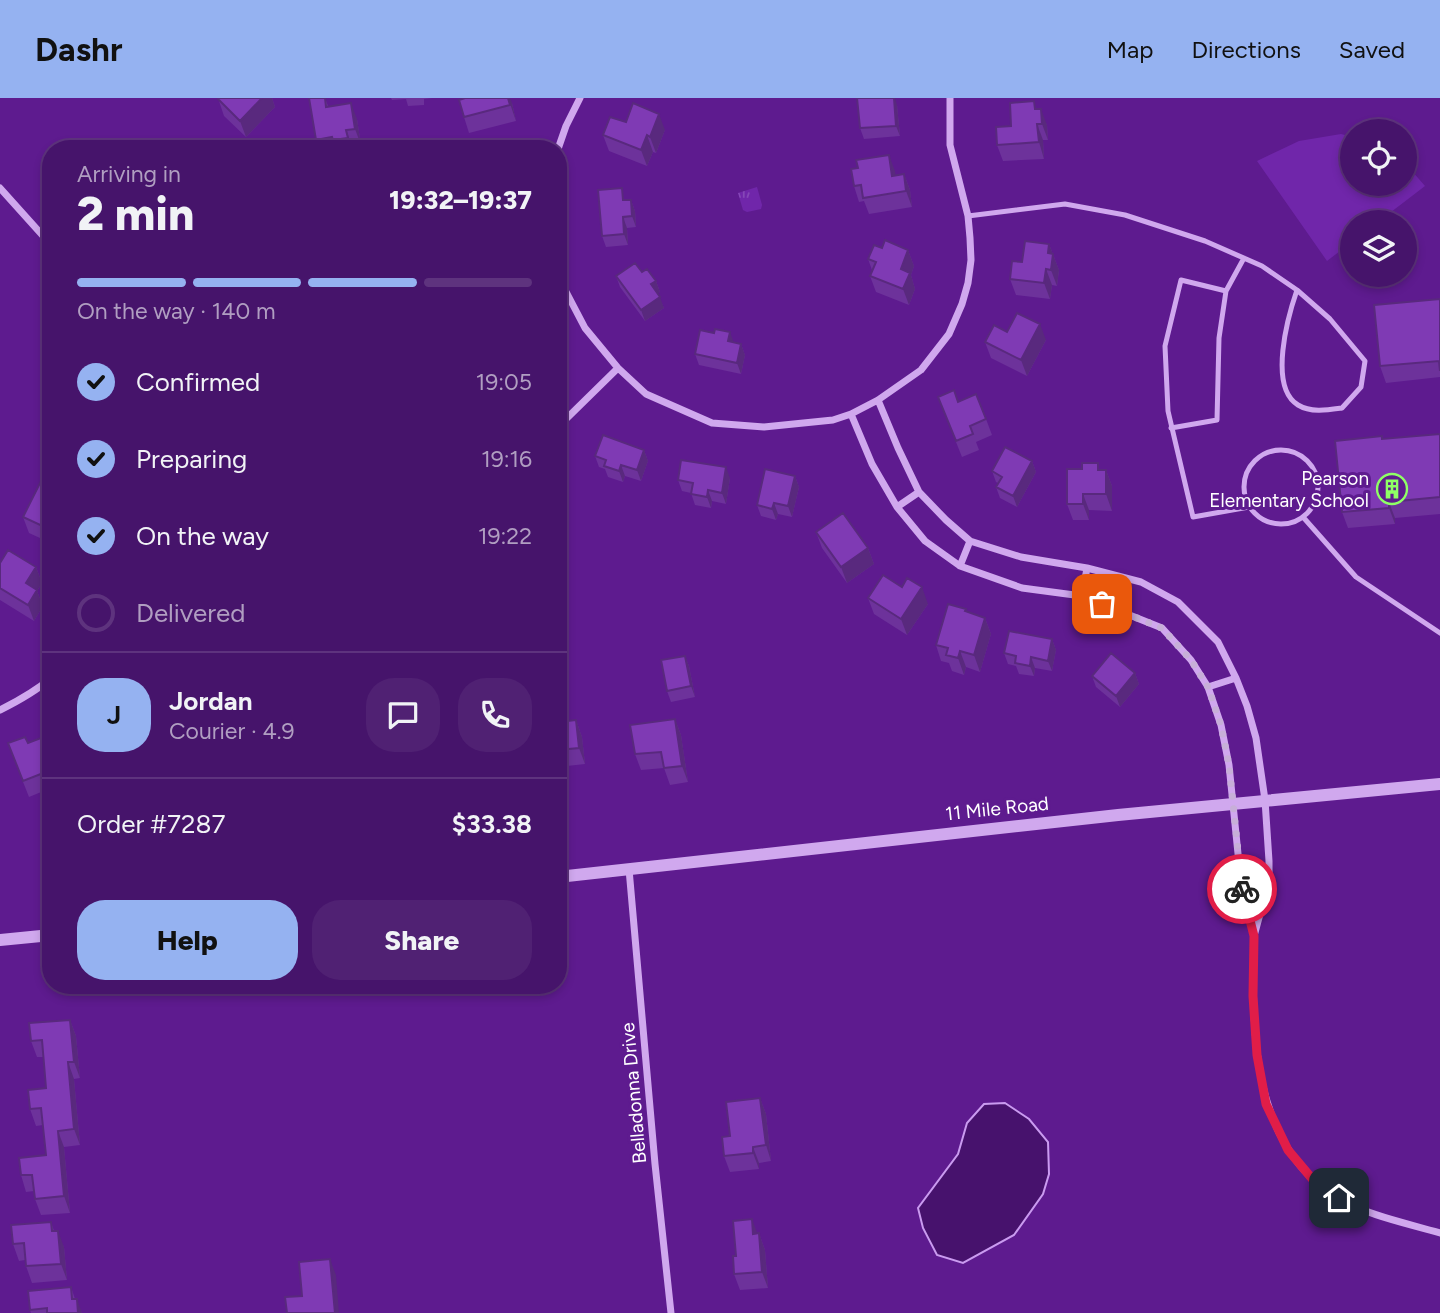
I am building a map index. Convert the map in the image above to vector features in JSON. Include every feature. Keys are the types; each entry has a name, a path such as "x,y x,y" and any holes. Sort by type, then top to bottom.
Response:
{"street":[{"path":"561,140 580,98"},
{"path":"567,294 585,328 618,368 646,394 712,423 764,428 833,420 851,414 878,400 921,370 949,334 962,304 971,260 968,216 950,145 950,98"},
{"path":"0,188 42,235"},
{"path":"567,418 618,368"},
{"path":"878,400 919,492 970,541 1021,557 1087,568 1141,582 1178,601 1219,642 1247,706 1256,738 1265,800 1269,881 1254,936 1253,996 1257,1055 1266,1104 1288,1150 1314,1181 1365,1211 1440,1233"},
{"path":"851,414 872,464 897,507 925,541 960,566 1022,588 1082,596 1162,628 1191,660 1208,687 1221,725 1229,765 1242,893 1254,936"},
{"path":"897,507 919,492"},
{"path":"960,566 970,541"},
{"path":"1082,596 1087,568"},
{"path":"1208,687 1236,678"},
{"path":"0,710 19,701 42,684"},
{"name":"11 Mile Road","path":"567,876 899,838 1440,784"},
{"name":"Belladonna Drive","path":"629,869 671,1313"},
{"path":"0,940 42,936"}],"lane":[{"path":"968,216 1065,204 1125,215 1205,241 1262,266 1297,290 1330,319 1365,361 1361,387 1342,408 1319,411 1298,405 1285,391 1281,362 1288,314 1297,290"},
{"path":"1171,428 1217,420 1219,338 1226,290 1244,258"},
{"path":"1226,290 1181,280 1165,346 1168,411 1193,517 1249,508"},
{"path":"1286,450 1308,461 1315,472 1317,496 1312,508 1303,517 1293,523 1270,524 1257,517 1249,508 1243,484 1246,472 1262,454 1286,450"},
{"path":"1303,517 1356,577 1440,633"}],"green space":[{"path":"1340,134 1340,196 1412,196 1394,210 1340,210 1340,251 1327,261 1257,161 1299,141"},
{"path":"1417,177 1425,186 1417,192"},
{"path":"757,187 761,209 747,212 743,210 738,193"}],"shaded area":[{"path":"1005,1103 1029,1119 1048,1142 1049,1174 1043,1194 1014,1235 963,1263 937,1255 923,1228 918,1208 958,1154 967,1123 984,1104"}],"building":[{"path":"219,98 262,98 240,121"},
{"path":"309,98 325,98 326,107 351,103 355,129 346,130 348,138 316,140"},
{"path":"508,98 510,105 464,117 459,100"},
{"path":"857,98 894,98 896,126 860,128"},
{"path":"1034,101 1035,109 1041,109 1042,124 1037,124 1039,142 997,145 996,127 1011,126 1010,103"},
{"path":"633,103 659,114 650,137 647,135 641,150 603,135 610,117 626,122"},
{"path":"889,155 892,176 904,174 906,191 863,198 861,185 854,186 851,169 858,168 856,160"},
{"path":"622,188 623,200 631,200 632,216 623,217 624,234 602,236 598,190"},
{"path":"885,240 908,250 901,269 910,273 903,289 870,276 876,262 868,259 874,245 882,248"},
{"path":"1025,241 1049,244 1048,253 1053,254 1051,270 1046,269 1044,283 1010,279 1012,261 1022,262"},
{"path":"635,263 642,272 647,269 656,281 651,284 660,297 641,310 616,276"},
{"path":"1440,299 1440,371 1439,361 1380,366 1374,305"},
{"path":"1017,313 1040,324 1021,360 985,342 994,325 1007,332"},
{"path":"715,329 730,332 728,341 741,344 737,363 695,354 700,330 714,333"},
{"path":"954,390 958,402 976,394 986,419 970,426 973,434 956,441 938,397"},
{"name":"Pearson Elementary School","path":"1440,434 1440,497 1389,502 1389,508 1342,512 1335,441"},
{"path":"603,435 644,450 637,470 621,465 619,471 604,466 606,460 595,456"},
{"path":"1005,447 1032,461 1013,496 996,487 1002,477 992,471"},
{"path":"681,460 726,467 722,493 708,490 707,497 691,494 693,483 678,480"},
{"path":"1082,463 1098,463 1098,470 1106,470 1106,494 1083,494 1083,504 1067,504 1067,469 1082,469"},
{"path":"765,469 795,476 788,506 774,503 772,509 757,505"},
{"path":"41,481 42,482 42,526 23,517"},
{"path":"843,513 868,548 841,567 816,532"},
{"path":"8,550 36,567 26,583 37,590 28,605 0,588 0,563"},
{"path":"883,575 902,587 907,578 922,587 901,619 868,598"},
{"path":"948,604 985,618 974,655 960,651 958,658 946,655 948,648 936,645"},
{"path":"1009,631 1052,639 1048,661 1031,657 1030,666 1015,663 1016,656 1004,653"},
{"path":"1111,653 1135,673 1116,696 1092,676"},
{"path":"685,656 691,686 667,691 661,660"},
{"path":"675,719 682,766 664,768 661,752 635,754 630,725"},
{"path":"576,720 579,748 567,749 567,721"},
{"path":"25,737 28,743 42,738 42,774 23,781 8,743"},
{"path":"70,1020 74,1062 68,1062 74,1129 58,1131 64,1196 35,1199 32,1175 21,1175 19,1158 46,1155 41,1108 30,1109 28,1090 46,1088 42,1040 31,1041 29,1023"},
{"path":"760,1098 766,1145 753,1147 753,1153 724,1156 722,1137 730,1136 726,1102"},
{"path":"752,1219 753,1234 759,1233 762,1272 734,1274 733,1256 736,1256 733,1221"},
{"path":"51,1222 52,1231 58,1231 61,1264 26,1266 24,1243 13,1244 11,1225"},
{"path":"330,1259 335,1313 287,1313 285,1297 302,1296 299,1262"},
{"path":"71,1287 72,1299 77,1299 78,1313 47,1313 47,1308 30,1310 28,1291"}],"way so far":[{"path":"1102,604 1162,628 1191,660 1208,687 1221,725 1229,765 1242,889"}],"place":[{"name":"Pearson Elementary School","path":"1392,489"}],"route":[{"path":"1242,889 1254,936 1253,996 1257,1055 1266,1104 1288,1150 1314,1181 1339,1198"}]}
